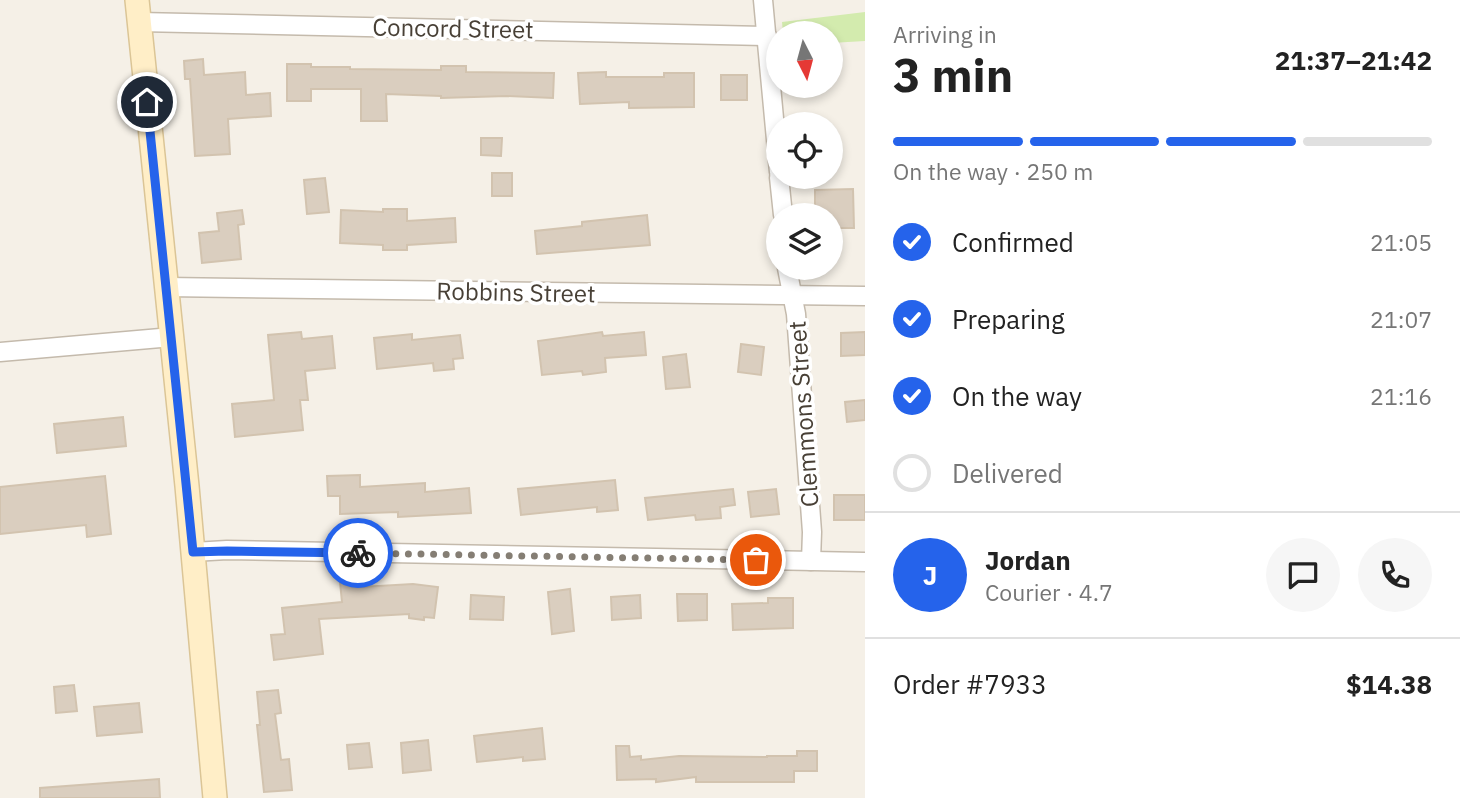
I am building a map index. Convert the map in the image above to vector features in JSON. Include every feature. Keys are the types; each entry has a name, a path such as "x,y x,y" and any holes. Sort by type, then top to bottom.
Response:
{"main road":[{"path":"138,11 215,798"}],"street":[{"path":"763,0 766,27"},
{"name":"Concord Street","path":"138,11 766,36"},
{"name":"Clemmons Street","path":"789,280 796,314 812,532 811,561"},
{"name":"Robbins Street","path":"166,287 865,296"},
{"path":"0,352 172,337"},
{"path":"193,552 865,562"}],"green space":[{"path":"865,12 865,41 844,42 844,21 790,21"}],"building":[{"path":"203,59 204,75 245,72 246,95 270,93 271,116 228,119 230,154 195,156 190,79 185,79 184,61"},
{"path":"287,64 350,69 441,70 441,66 466,66 466,72 554,73 553,98 441,98 386,94 387,121 361,121 361,89 311,89 311,101 287,101"},
{"path":"606,72 606,77 664,77 664,73 694,73 694,107 629,108 629,102 580,104 578,73"},
{"path":"721,75 747,75 747,100 721,100"},
{"path":"481,138 502,138 501,156 481,155"},
{"path":"492,173 512,173 512,196 492,196"},
{"path":"325,178 329,212 307,214 304,180"},
{"path":"853,189 854,228 843,228 843,203 815,203 815,190"},
{"path":"383,209 407,209 407,221 455,218 456,242 407,245 407,250 383,250 383,245 340,243 341,210 383,212"},
{"path":"242,210 244,224 238,225 241,259 202,263 199,233 219,231 217,213"},
{"path":"647,215 650,245 537,254 535,231 582,226 582,222"},
{"path":"301,332 302,339 332,336 335,368 305,371 308,400 300,400 303,430 235,437 232,404 274,400 268,335"},
{"path":"602,332 603,336 644,332 646,355 605,358 606,372 583,375 582,371 542,375 538,341"},
{"path":"865,332 865,355 841,356 841,333"},
{"path":"412,334 412,340 460,335 463,358 453,359 454,369 434,371 433,363 377,369 374,338"},
{"path":"741,344 764,347 761,375 738,372"},
{"path":"686,354 690,387 666,389 663,357"},
{"path":"865,400 865,420 847,422 845,402"},
{"path":"123,417 126,446 57,453 54,424"},
{"path":"360,475 360,487 425,483 425,492 469,488 471,513 398,517 398,512 340,514 340,496 328,496 327,476"},
{"path":"105,476 111,534 87,537 86,525 0,534 0,487"},
{"path":"615,480 618,510 597,512 597,507 521,515 518,489"},
{"path":"733,489 735,505 720,507 721,518 696,520 695,515 648,520 645,498"},
{"path":"776,489 779,514 751,517 748,492"},
{"path":"834,495 865,495 865,520 834,520"},
{"path":"361,581 361,587 413,584 438,587 434,618 409,618 409,614 319,619 323,654 274,660 271,635 285,634 282,608 342,602 340,582"},
{"path":"570,589 574,631 552,634 548,592"},
{"path":"677,594 707,594 707,620 678,621"},
{"path":"471,595 504,597 503,620 470,619"},
{"path":"640,595 641,618 612,620 611,597"},
{"path":"768,598 793,598 793,628 733,630 732,604 768,603"},
{"path":"74,685 77,711 56,713 54,687"},
{"path":"278,690 281,713 275,714 281,760 289,759 292,790 264,792 257,725 260,725 257,692"},
{"path":"139,703 142,732 97,736 94,707"},
{"path":"542,728 545,759 523,761 523,757 477,762 474,736"},
{"path":"428,740 431,770 403,773 401,743"},
{"path":"369,743 372,767 349,769 347,745"},
{"path":"616,746 629,746 630,757 641,756 641,760 679,756 797,756 797,751 817,751 817,771 794,771 794,782 696,782 696,777 656,782 656,779 617,780"},
{"path":"159,779 160,798 40,798 40,788"}],"way so far":[{"path":"358,553 756,560"}],"route":[{"path":"147,102 193,552 358,553"}]}
